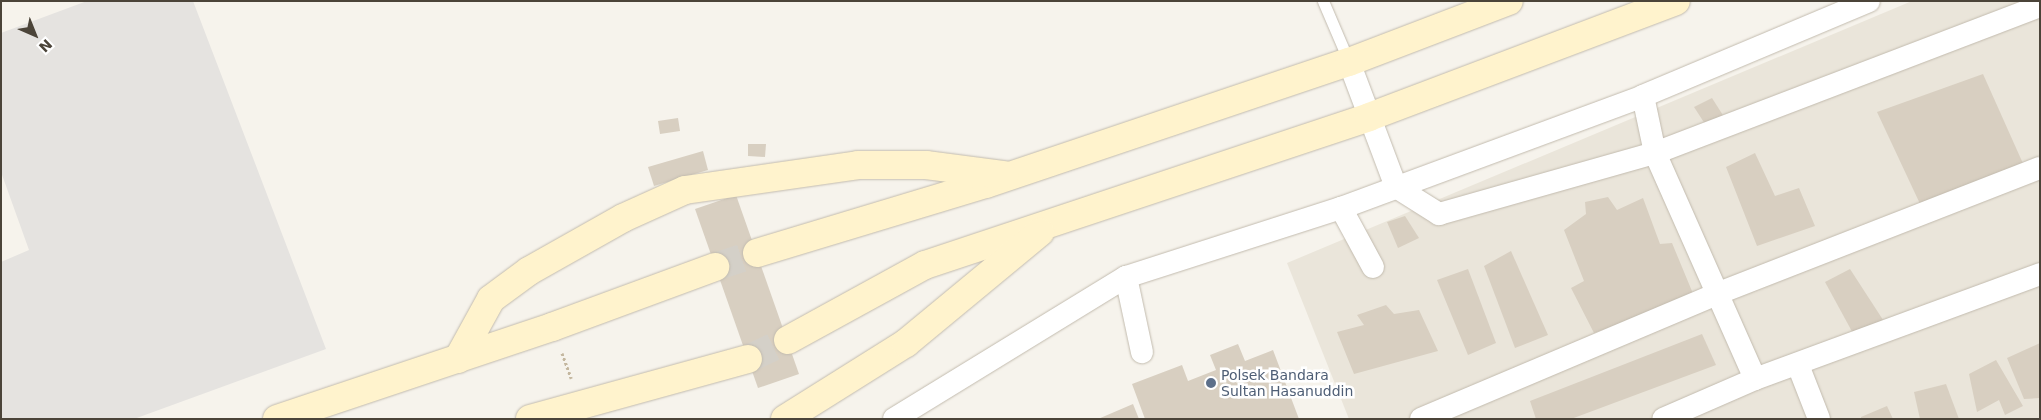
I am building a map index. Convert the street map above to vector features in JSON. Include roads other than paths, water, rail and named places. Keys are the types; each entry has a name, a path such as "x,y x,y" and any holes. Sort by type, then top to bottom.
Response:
{"main road":[{"path":"756,253 1010,176 1349,62 1509,1"},
{"path":"788,340 925,265 1368,117 1676,1"},
{"path":"458,359 490,299 529,271 614,223 686,190 858,165 926,165 1010,176"},
{"path":"785,419 906,343 1052,221"},
{"path":"277,419 552,327 715,267"},
{"path":"530,419 582,407 748,359"}],"street":[{"path":"894,419 1126,277 1340,208 1643,96 1869,1"},
{"path":"1349,62 1368,117 1396,187 1439,214 1655,153 2040,6"},
{"path":"1643,96 1655,153 1719,293 1755,379"},
{"path":"1421,419 1719,293 2040,168"},
{"path":"1340,208 1373,267"},
{"path":"1663,419 1755,379 1798,365 2040,274"},
{"path":"1126,277 1142,352"},
{"path":"1798,365 1819,419"}],"lane":[{"path":"1323,1 1349,62"}],"tunnel":[{"path":"715,267 757,253"},
{"path":"748,359 788,340"}],"place":[{"name":"Polsek Bandara Sultan Hasanuddin","path":"1211,383"}]}
